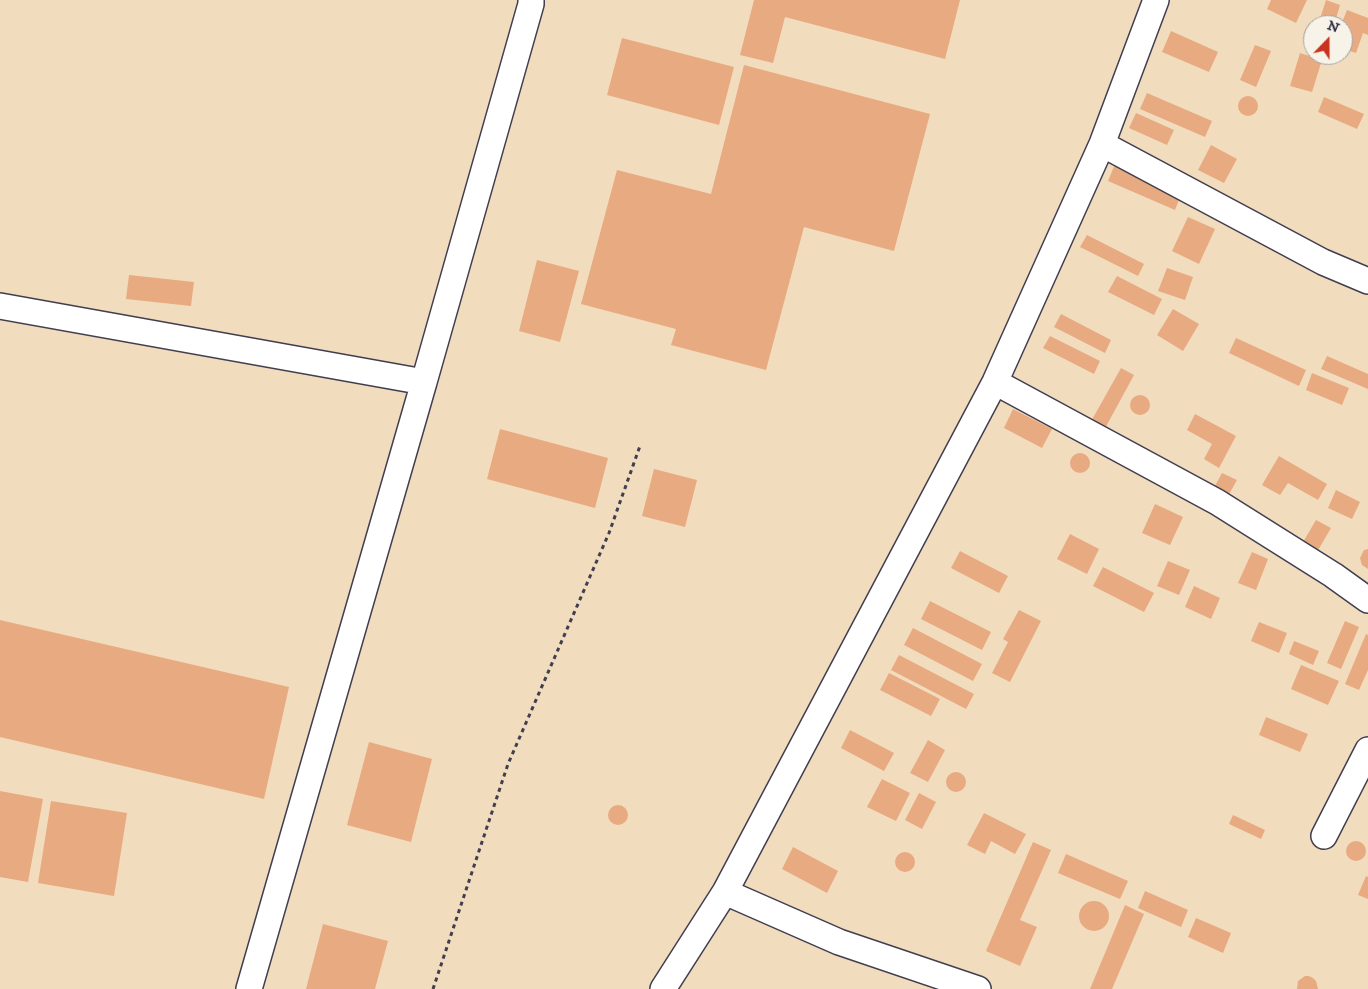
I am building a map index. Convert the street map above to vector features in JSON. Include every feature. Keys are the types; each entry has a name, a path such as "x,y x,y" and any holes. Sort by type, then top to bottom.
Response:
{"street":[{"path":"249,989 424,382 531,0"},
{"path":"663,989 724,892 995,382 1102,144 1156,0"},
{"path":"1102,144 1323,262 1368,281"},
{"path":"0,306 424,382"},
{"path":"995,382 1217,502 1333,575 1368,600"},
{"path":"1324,836 1368,750"},
{"path":"724,892 840,942 978,989"}],"path":[{"path":"433,989 508,764 609,533 640,446"}],"building":[{"path":"754,0 960,0 945,59 785,17 773,63 740,55"},
{"path":"1271,0 1307,0 1296,23 1267,9"},
{"path":"1326,0 1340,5 1337,15 1321,15"},
{"path":"1347,10 1368,18 1368,35 1363,33 1356,53 1353,52 1353,15 1345,15"},
{"path":"1171,31 1218,52 1209,72 1162,52"},
{"path":"622,38 734,67 719,125 607,95"},
{"path":"1255,45 1271,51 1256,87 1240,80"},
{"path":"1300,53 1303,54 1303,65 1320,65 1312,92 1290,86"},
{"path":"744,65 930,114 894,251 804,227 766,370 671,345 676,329 581,304 617,170 711,194"},
{"path":"1147,93 1212,121 1205,137 1140,109"},
{"path":"1248,96 1255,99 1258,106 1255,113 1248,116 1241,113 1238,106 1241,99"},
{"path":"1324,97 1364,114 1357,129 1318,112"},
{"path":"1136,113 1174,130 1167,145 1129,128"},
{"path":"1211,145 1237,159 1224,183 1198,170"},
{"path":"1115,164 1182,192 1175,210 1108,181"},
{"path":"1188,217 1215,229 1199,264 1172,251"},
{"path":"1087,235 1144,264 1138,276 1080,247"},
{"path":"537,260 579,271 560,342 519,331"},
{"path":"1167,268 1193,277 1185,300 1158,291"},
{"path":"129,275 194,282 191,306 126,299"},
{"path":"1117,276 1162,299 1154,315 1108,292"},
{"path":"1173,309 1199,324 1183,351 1157,335"},
{"path":"1061,314 1111,340 1105,353 1054,327"},
{"path":"1050,336 1100,361 1094,374 1043,348"},
{"path":"1236,338 1306,370 1299,386 1229,353"},
{"path":"1327,356 1368,374 1368,389 1321,369"},
{"path":"1121,368 1134,375 1103,432 1089,425"},
{"path":"1312,373 1349,388 1342,405 1306,390"},
{"path":"1136,395 1144,395 1150,401 1150,409 1144,415 1136,415 1130,409 1130,401"},
{"path":"1013,409 1052,429 1042,448 1004,428"},
{"path":"1195,414 1236,436 1219,468 1204,459 1212,444 1187,430"},
{"path":"500,429 608,458 595,508 487,479"},
{"path":"1080,453 1087,456 1090,463 1087,470 1080,473 1073,470 1070,463 1073,456"},
{"path":"1279,456 1327,484 1318,500 1288,483 1280,495 1262,485"},
{"path":"654,469 697,480 685,527 642,516"},
{"path":"1222,473 1237,480 1223,505 1209,497"},
{"path":"1336,490 1360,502 1352,519 1328,508"},
{"path":"1155,504 1183,517 1170,545 1142,533"},
{"path":"1316,520 1331,528 1314,557 1299,549"},
{"path":"1070,534 1099,549 1087,574 1057,559"},
{"path":"1368,549 1368,569 1362,565 1360,558 1364,550"},
{"path":"960,551 1008,576 999,593 951,568"},
{"path":"1252,552 1268,559 1256,590 1238,583"},
{"path":"1168,561 1190,570 1179,595 1157,586"},
{"path":"1103,567 1154,593 1144,612 1093,586"},
{"path":"1194,586 1220,598 1211,619 1185,607"},
{"path":"930,601 991,632 982,650 921,619"},
{"path":"1019,610 1041,621 1010,682 992,673 1008,642 1003,639"},
{"path":"0,620 289,687 264,799 0,737"},
{"path":"1345,621 1359,627 1341,669 1327,663"},
{"path":"1259,622 1287,633 1279,653 1251,641"},
{"path":"913,628 982,664 973,681 904,645"},
{"path":"1366,634 1368,635 1368,670 1359,690 1345,684"},
{"path":"1294,641 1319,651 1313,665 1289,654"},
{"path":"899,655 974,694 966,709 891,670"},
{"path":"1301,665 1339,681 1328,705 1291,689"},
{"path":"889,673 940,699 931,716 880,690"},
{"path":"1266,717 1308,734 1300,752 1259,735"},
{"path":"850,730 894,753 884,771 841,748"},
{"path":"928,740 945,750 928,782 910,773"},
{"path":"369,742 432,759 411,842 347,825"},
{"path":"956,772 963,775 966,782 963,789 956,792 949,789 946,782 949,775"},
{"path":"882,779 910,793 896,821 867,807"},
{"path":"0,791 43,799 28,882 0,877"},
{"path":"919,793 936,802 922,829 905,820"},
{"path":"51,801 127,813 114,896 38,883"},
{"path":"618,805 625,808 628,815 625,822 618,825 611,822 608,815 611,808"},
{"path":"984,813 1026,834 1015,854 991,841 985,854 967,845"},
{"path":"1233,815 1265,830 1261,839 1229,824"},
{"path":"1352,841 1360,841 1366,847 1366,855 1360,861 1352,861 1346,855 1346,847"},
{"path":"1033,842 1051,850 1020,920 1037,927 1020,966 986,951"},
{"path":"793,847 838,871 827,893 782,869"},
{"path":"905,852 912,855 915,862 912,869 905,872 898,869 895,862 898,855"},
{"path":"1066,854 1128,881 1120,899 1058,873"},
{"path":"1366,876 1368,877 1368,899 1358,895"},
{"path":"1145,891 1188,910 1181,927 1138,908"},
{"path":"1094,901 1105,905 1109,916 1105,927 1094,931 1083,927 1079,916 1083,905"},
{"path":"1125,905 1144,914 1112,989 1090,989"},
{"path":"1196,918 1231,933 1223,953 1188,937"},
{"path":"323,924 388,941 375,989 306,989"},
{"path":"1305,976 1309,976 1316,981 1318,989 1297,989 1298,981"}]}
